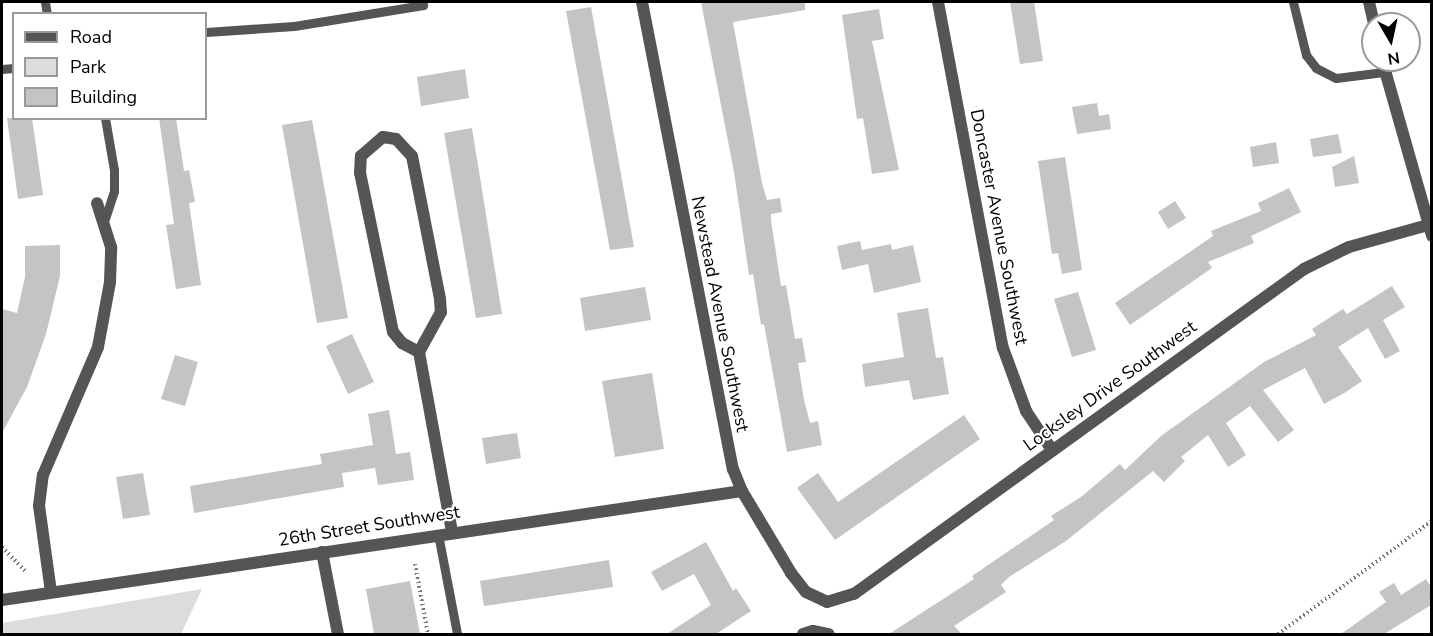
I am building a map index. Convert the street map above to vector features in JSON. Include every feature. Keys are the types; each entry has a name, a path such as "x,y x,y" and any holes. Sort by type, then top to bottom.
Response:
{"street":[{"name":"Newstead Avenue Southwest","path":"642,2 691,266 726,435 742,490 798,584 813,597 827,602"},
{"name":"Doncaster Avenue Southwest","path":"938,2 1003,348 1026,411 1053,450"},
{"path":"1385,72 1430,231"},
{"path":"418,352 393,332 360,173 361,156 383,137 396,139 412,156 440,299 441,312 418,352 452,532"},
{"path":"51,592 39,518 43,475 98,346 110,282 111,247 105,219 97,203"},
{"name":"Locksley Drive Southwest","path":"827,602 854,594 1304,269 1349,248 1430,231"},
{"name":"26th Street Southwest","path":"2,600 742,490"},
{"path":"322,552 338,634"},
{"path":"803,634 825,633"}],"lane":[{"path":"1293,2 1306,55 1316,68 1336,78 1361,72"},
{"path":"207,32 294,26 423,5"},
{"path":"105,120 114,170 114,190 105,219"},
{"path":"438,534 457,634"}],"path":[{"path":"1278,634 1431,521"},
{"path":"2,547 25,571"},
{"path":"415,564 428,634"}],"green space":[{"path":"202,589 181,634 2,634 2,623"}],"building":[{"path":"701,2 805,2 805,10 733,22 762,183 767,200 780,198 782,212 771,214 771,220 781,286 786,285 795,339 802,338 806,362 798,363 804,400 810,423 818,421 822,445 787,452 764,324 761,325 753,274 749,275 734,172"},
{"path":"1010,2 1034,2 1043,61 1020,64"},
{"path":"591,7 634,247 610,250 566,11"},
{"path":"879,9 884,39 872,41 899,170 872,174 863,118 857,119 842,15"},
{"path":"465,69 469,98 421,106 417,77"},
{"path":"1097,103 1099,116 1109,114 1111,129 1077,134 1072,107"},
{"path":"7,118 32,120 43,195 18,199"},
{"path":"159,120 176,120 184,171 189,170 195,202 189,203 201,285 176,289 166,225 174,224"},
{"path":"312,120 348,318 317,323 282,125"},
{"path":"472,128 502,314 476,318 444,133"},
{"path":"1338,134 1342,153 1313,157 1310,139"},
{"path":"1276,142 1279,163 1253,167 1250,147"},
{"path":"1354,156 1359,183 1335,187 1332,167"},
{"path":"1065,157 1082,270 1062,274 1058,253 1052,254 1038,161"},
{"path":"1289,188 1301,212 1251,236 1254,243 1208,262 1212,268 1130,325 1115,303 1213,236 1211,231 1261,211 1258,203"},
{"path":"1175,201 1186,218 1168,229 1158,212"},
{"path":"860,241 862,250 891,244 892,250 913,245 921,282 874,293 868,264 842,270 837,246"},
{"path":"60,245 60,276 46,334 27,387 2,433 2,309 17,313 25,277 25,246"},
{"path":"1392,286 1405,307 1383,320 1400,351 1385,359 1368,328 1338,347 1362,381 1346,392 1324,404 1305,368 1263,390 1294,430 1278,442 1250,406 1226,423 1246,455 1228,467 1208,435 1181,457 1185,461 1164,482 1153,471 1066,541 1009,577 1001,585 1006,592 954,626 962,634 889,634 974,579 972,576 1054,520 1051,516 1081,497 1120,464 1125,470 1161,436 1264,362 1316,335 1312,329 1343,309 1347,314"},
{"path":"645,287 651,320 585,331 580,298"},
{"path":"1078,292 1096,350 1072,357 1054,299"},
{"path":"928,308 936,358 943,357 949,394 913,400 909,380 865,387 862,364 904,357 897,313"},
{"path":"352,334 374,382 348,394 326,346"},
{"path":"175,355 198,362 185,406 161,399"},
{"path":"652,373 664,449 615,457 602,381"},
{"path":"389,410 396,454 410,452 414,480 378,485 375,468 342,473 344,487 194,513 190,486 322,464 320,454 373,445 368,414"},
{"path":"964,415 980,439 835,540 797,488 818,473 838,502"},
{"path":"517,433 521,458 486,464 482,438"},
{"path":"143,473 150,515 123,519 116,477"},
{"path":"706,542 733,591 736,588 751,611 716,634 667,634 711,605 694,574 662,591 651,572"},
{"path":"609,560 613,587 484,606 480,581"},
{"path":"1426,579 1431,587 1431,605 1384,634 1341,634 1386,602 1379,592 1394,583 1401,595"},
{"path":"410,581 420,634 374,634 366,589"}]}
